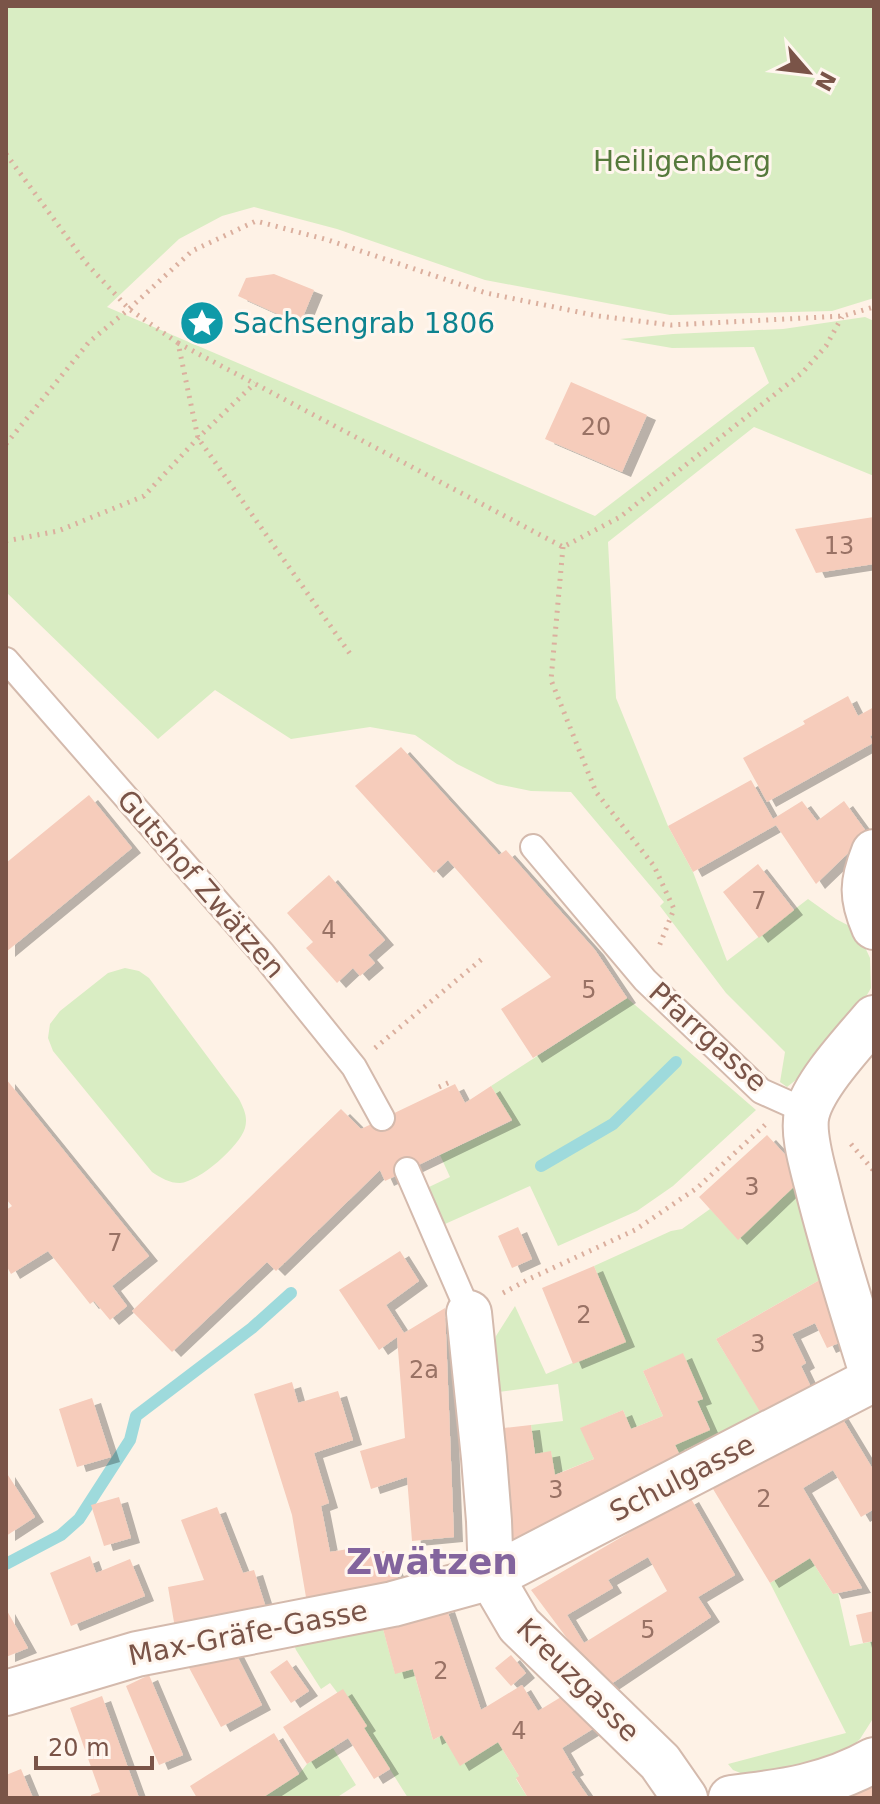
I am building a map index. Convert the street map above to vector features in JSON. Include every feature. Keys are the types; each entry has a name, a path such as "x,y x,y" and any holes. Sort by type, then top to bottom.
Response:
{"street":[{"path":"874,852 864,881 867,910 874,927"},
{"path":"874,1018 821,1085 789,1116 806,1125 828,1230 874,1380"},
{"name":"Kreuzgasse","path":"469,1313 485,1474 491,1577 519,1625 660,1762 685,1798"},
{"name":"Schulgasse","path":"491,1577 874,1380"},
{"name":"Max-Gräfe-Gasse","path":"6,1693 137,1654 393,1604 491,1577"},
{"path":"731,1798 807,1787 852,1772 874,1760"}],"lane":[{"name":"Gutshof Zwätzen","path":"6,660 263,954 354,1067 382,1118"},
{"name":"Pfarrgasse","path":"533,847 645,980 789,1116"},
{"path":"407,1170 469,1313"}],"path":[{"path":"6,154 86,263 129,309 178,343 563,547"},
{"path":"6,444 89,342 192,251 256,221 328,240 486,293 598,316 671,325 843,316 874,307"},
{"path":"563,547 620,517 803,372 826,346 843,316"},
{"path":"178,343 198,438 353,658"},
{"path":"6,541 58,531 144,496 255,383"},
{"path":"563,547 551,680 596,792 654,866 674,909 645,980"},
{"path":"394,1033 482,959"},
{"path":"439,1087 450,1082"},
{"path":"529,1279 635,1230 697,1188 789,1116"},
{"path":"846,1138 874,1171"}],"green space":[{"name":"Heiligenberg","path":"6,6 874,6 874,298 832,311 670,315 485,280 337,229 254,207 222,216 179,239 107,307 595,516 769,383 754,347 672,348 620,339 783,329 865,317 874,321 874,476 754,427 608,542 616,698 668,826 693,872 727,961 808,899 857,930 870,958 871,988 852,1021 824,1058 787,1087 780,1082 785,1052 726,993 660,906 664,902 571,792 531,791 497,784 457,764 415,735 370,727 291,739 215,690 158,739 6,592"},
{"path":"125,968 139,971 149,978 239,1099 245,1113 245,1128 235,1144 208,1170 188,1181 172,1182 152,1172 53,1051 48,1038 50,1024 60,1011 108,973"},
{"path":"627,998 756,1110 673,1186 637,1211 558,1246 530,1186 445,1224 429,1187 450,1177 440,1155 512,1121 491,1086"},
{"path":"805,1176 825,1277 716,1339 762,1414 683,1462 675,1445 710,1429 697,1401 703,1399 683,1354 643,1371 663,1416 631,1429 623,1410 581,1428 594,1459 554,1475 551,1452 535,1454 531,1425 563,1421 558,1384 491,1393 489,1368 496,1336 515,1306 546,1374 625,1341 594,1266 671,1231 682,1229 710,1209 738,1239"},
{"path":"810,1558 833,1594 838,1593 850,1646 874,1641 874,1717 860,1739 849,1749 823,1761 785,1770 743,1774 728,1764 846,1733 770,1583"},
{"path":"382,1625 395,1673 413,1669 433,1740 442,1735 461,1765 498,1742 519,1776 516,1779 528,1798 408,1798 364,1728 330,1683 321,1689 296,1650 291,1636"},
{"path":"333,1748 356,1785 336,1798 262,1798 299,1774 307,1764"}],"building":[{"path":"274,274 314,290 300,324 238,296 246,278"},
{"path":"571,382 647,415 622,472 545,439"},
{"path":"874,517 874,564 816,573 795,529"},
{"path":"848,696 858,716 874,707 874,734 870,736 873,743 767,802 743,758"},
{"path":"401,747 499,855 506,850 595,950 627,998 533,1058 501,1009 551,977 448,860 434,873 355,786"},
{"path":"751,780 773,819 802,801 817,821 844,801 868,834 816,884 776,825 693,872 668,826"},
{"path":"89,795 132,848 6,952 6,863"},
{"path":"758,864 794,910 759,938 723,892"},
{"path":"329,875 385,940 368,955 375,963 360,976 353,968 337,983 306,948 313,942 287,913"},
{"path":"6,1079 149,1256 112,1286 127,1306 110,1320 94,1301 90,1304 48,1251 11,1274 6,1265 6,1210 12,1206 6,1199"},
{"path":"455,1084 465,1103 491,1086 512,1120 385,1181 380,1170 276,1271 267,1262 172,1352 132,1311 341,1109 361,1129"},
{"path":"767,1135 805,1176 738,1240 699,1197"},
{"path":"518,1227 532,1259 512,1268 498,1236"},
{"path":"400,1251 419,1281 386,1305 404,1333 445,1308 454,1537 412,1541 407,1477 371,1489 360,1451 405,1438 397,1337 379,1350 339,1290"},
{"path":"594,1266 626,1342 573,1364 542,1288"},
{"path":"825,1277 846,1340 827,1348 815,1323 792,1334 806,1363 801,1366 811,1387 762,1415 716,1339"},
{"path":"683,1353 703,1399 697,1401 710,1430 675,1445 683,1462 515,1553 495,1429 531,1425 535,1454 551,1451 555,1475 594,1459 580,1428 623,1410 631,1429 663,1416 643,1371"},
{"path":"292,1382 298,1403 338,1391 353,1440 314,1453 329,1503 321,1506 330,1552 366,1546 367,1554 385,1551 403,1588 307,1603 292,1515 254,1394"},
{"path":"92,1398 111,1457 77,1467 59,1409"},
{"path":"836,1408 874,1471 874,1509 861,1517 833,1470 803,1488 862,1588 833,1594 810,1558 770,1583 710,1484"},
{"path":"6,1472 35,1517 6,1536"},
{"path":"119,1497 131,1538 104,1546 91,1505"},
{"path":"690,1497 735,1575 698,1597 711,1617 602,1690 531,1590","holes":["648,1557 667,1591 584,1643 567,1615 613,1588 608,1580"]},
{"path":"217,1507 243,1573 254,1570 267,1611 175,1628 168,1587 204,1580 181,1520"},
{"path":"90,1556 96,1573 130,1559 145,1596 71,1626 50,1573"},
{"path":"446,1607 481,1710 522,1685 538,1711 566,1694 596,1727 562,1748 575,1770 571,1772 589,1798 528,1798 516,1778 519,1776 498,1742 460,1766 442,1735 433,1740 413,1669 395,1674 382,1625"},
{"path":"6,1609 28,1648 6,1657"},
{"path":"874,1611 874,1641 863,1643 856,1615"},
{"path":"232,1646 262,1705 221,1727 187,1664"},
{"path":"511,1655 526,1673 511,1686 495,1668"},
{"path":"287,1660 309,1691 291,1703 270,1672"},
{"path":"149,1675 183,1755 159,1765 126,1686"},
{"path":"343,1689 390,1769 374,1779 348,1738 307,1764 283,1727"},
{"path":"102,1696 139,1798 91,1798 91,1795 100,1792 70,1708"},
{"path":"274,1733 299,1774 262,1798 197,1798 190,1786"},
{"path":"21,1769 33,1798 6,1798 6,1775"},
{"path":"874,1785 874,1798 838,1798"}],"waterway":[{"path":"541,1166 613,1124 676,1062"},
{"path":"6,1564 61,1535 79,1519 130,1440 136,1416 252,1328 291,1293"}],"place":[{"name":"Sachsengrab 1806","path":"202,323"}],"district":[{"name":"Zwätzen","path":"432,1561"}]}
